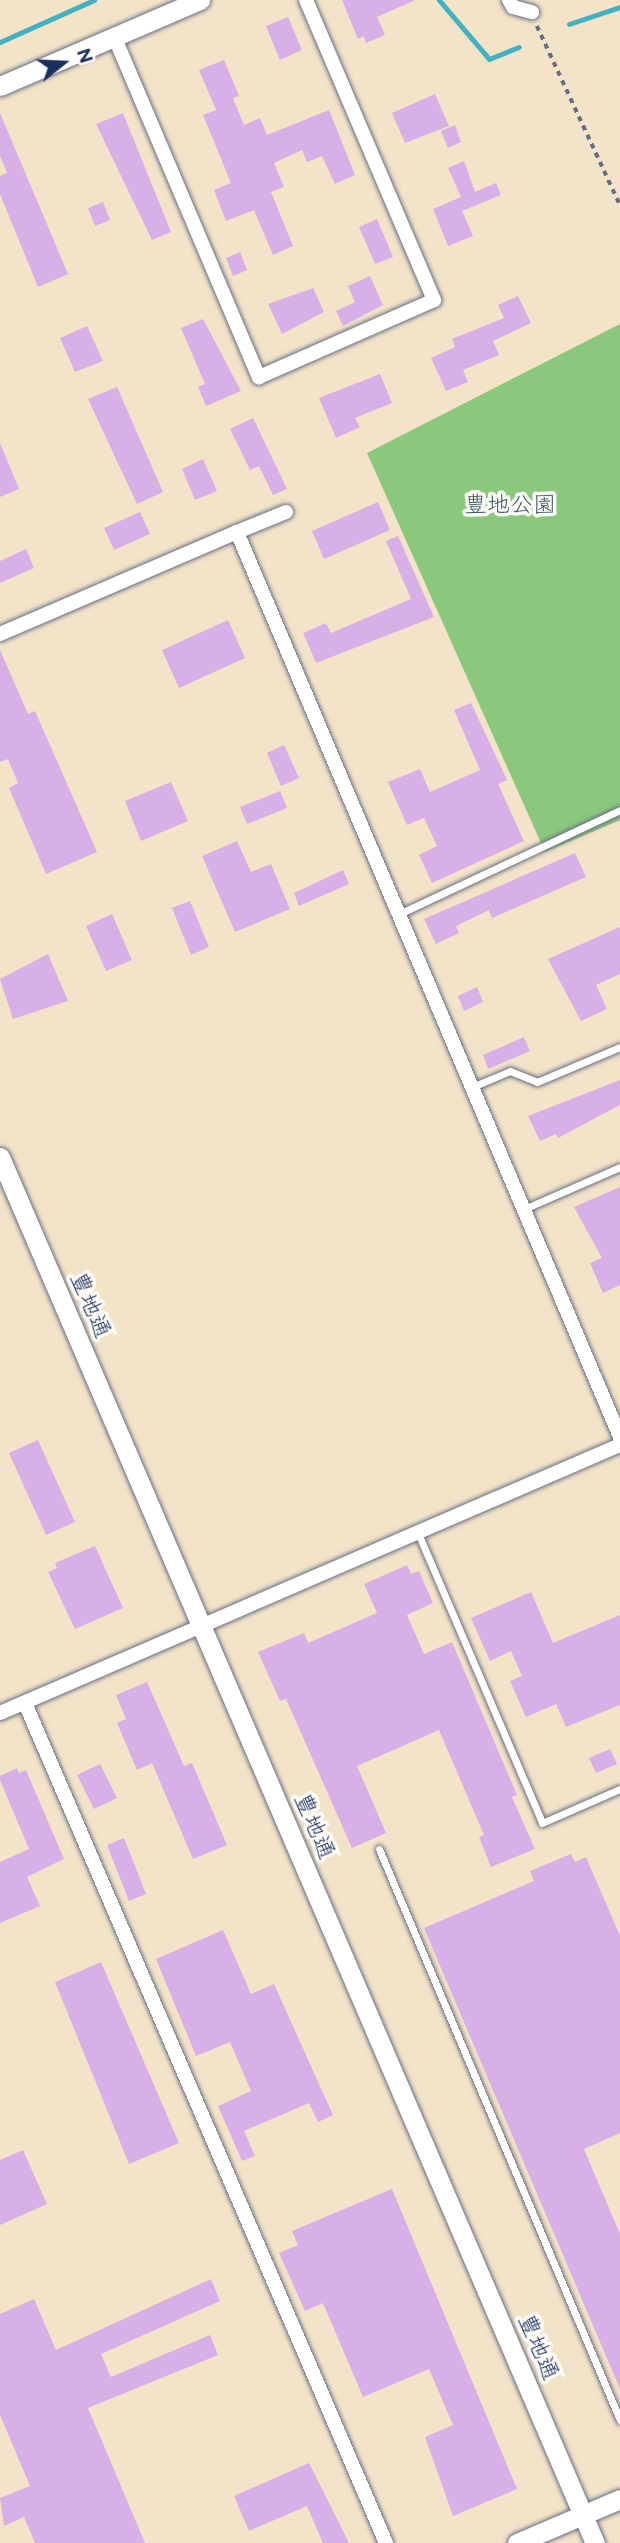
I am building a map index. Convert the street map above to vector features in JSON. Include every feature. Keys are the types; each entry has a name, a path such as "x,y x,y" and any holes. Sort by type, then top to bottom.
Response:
{"main road":[{"path":"0,86 200,0"},
{"name":"豊地通","path":"0,1157 595,2543"},
{"path":"517,2543 620,2499"}],"street":[{"path":"114,36 259,377 434,300 306,0"},
{"path":"509,0 513,7 532,12"},
{"path":"0,634 286,512"},
{"path":"237,532 620,1437"},
{"path":"0,1713 620,1445"},
{"path":"25,1703 386,2543"}],"lane":[{"path":"398,914 620,810"},
{"path":"472,1087 510,1071 537,1082 620,1047"},
{"path":"523,1209 620,1167"},
{"path":"418,1533 542,1823 620,1789"},
{"path":"379,1849 620,2420"}],"path":[{"path":"532,12 620,205"}],"green space":[{"name":"豊地公園","path":"620,324 620,820 545,852 367,453"}],"building":[{"path":"342,0 415,0 377,17 385,35 366,43 364,36 358,39"},
{"path":"288,17 302,50 280,60 266,26"},
{"path":"224,60 239,96 233,98 244,125 260,118 267,135 329,110 355,175 335,184 322,156 307,162 302,150 274,163 284,187 271,192 293,246 273,255 254,210 226,221 214,190 231,183 203,115 216,110 199,70"},
{"path":"435,94 449,126 405,143 392,113"},
{"path":"0,113 68,274 38,287 0,194 0,176 7,173 0,156"},
{"path":"123,113 171,232 152,240 96,124"},
{"path":"455,125 461,142 448,148 441,131"},
{"path":"464,161 475,192 496,183 501,195 462,211 473,236 448,246 433,209 461,197 448,168"},
{"path":"103,202 110,220 95,226 88,208"},
{"path":"377,219 393,257 375,264 359,227"},
{"path":"240,252 247,270 233,276 226,258"},
{"path":"370,276 383,305 343,326 336,311 355,302 348,286"},
{"path":"313,288 324,312 282,334 268,304"},
{"path":"518,296 531,323 493,341 499,355 463,370 468,382 446,391 431,358 455,347 452,339 504,318 498,305"},
{"path":"203,319 241,391 206,406 198,387 205,384 181,328"},
{"path":"87,326 103,361 75,372 60,338"},
{"path":"380,374 392,403 355,418 360,427 336,438 319,398"},
{"path":"117,387 163,492 137,504 88,399"},
{"path":"253,418 287,489 273,495 259,466 250,470 230,429"},
{"path":"0,443 19,489 0,497"},
{"path":"203,459 217,491 195,500 182,469"},
{"path":"378,502 390,530 324,559 312,531"},
{"path":"140,512 150,534 114,550 104,528"},
{"path":"398,536 434,617 316,663 303,633 326,623 331,633 411,599 386,541"},
{"path":"26,549 34,568 0,583 0,561"},
{"path":"228,620 245,658 179,688 162,650"},
{"path":"0,650 28,714 35,711 97,852 46,874 9,788 18,783 8,759 0,762"},
{"path":"471,703 507,780 498,784 524,841 432,883 419,855 437,846 424,818 407,825 388,782 420,769 430,792 480,770 454,710"},
{"path":"284,745 299,778 281,786 267,753"},
{"path":"171,782 188,821 141,841 125,801"},
{"path":"280,791 287,808 247,824 240,807"},
{"path":"237,841 251,872 271,864 290,909 235,932 202,856"},
{"path":"575,853 586,877 492,918 489,910 456,926 459,933 436,944 424,919"},
{"path":"343,870 349,884 299,906 294,893"},
{"path":"190,901 209,947 191,955 172,908"},
{"path":"112,914 132,960 106,971 86,926"},
{"path":"620,927 620,974 596,985 607,1009 581,1021 548,959"},
{"path":"48,954 68,1001 13,1019 0,979"},
{"path":"477,987 483,1002 464,1011 458,996"},
{"path":"524,1037 530,1051 488,1069 483,1055"},
{"path":"620,1080 620,1105 558,1138 556,1134 540,1141 528,1116"},
{"path":"620,1187 620,1285 603,1293 590,1263 602,1258 574,1207"},
{"path":"38,1440 75,1522 46,1535 9,1453"},
{"path":"95,1546 123,1608 75,1629 48,1572 57,1568 55,1563"},
{"path":"407,1565 411,1574 419,1571 433,1603 407,1615 424,1654 452,1642 517,1795 512,1797 535,1849 491,1867 479,1837 484,1835 439,1730 357,1766 386,1833 352,1848 286,1699 280,1701 258,1652 304,1633 308,1643 377,1613 364,1584"},
{"path":"531,1592 553,1643 620,1615 620,1705 566,1727 556,1704 526,1717 510,1681 522,1676 511,1651 490,1661 471,1618"},
{"path":"147,1682 184,1766 192,1763 227,1845 193,1859 152,1763 137,1770 117,1723 126,1719 116,1695"},
{"path":"610,1749 617,1764 596,1773 589,1758"},
{"path":"100,1764 117,1798 94,1809 77,1775"},
{"path":"17,1768 19,1773 26,1770 64,1859 27,1877 40,1906 0,1923 0,1862 29,1849 0,1780 0,1776"},
{"path":"124,1838 146,1894 129,1901 107,1845"},
{"path":"571,1854 575,1862 586,1857 620,1936 620,2133 584,2149 620,2234 620,2389 424,1928 534,1881 530,1871"},
{"path":"223,1930 251,1994 274,1984 333,2115 318,2122 309,2103 244,2131 255,2156 242,2161 218,2106 251,2091 230,2042 196,2056 156,1959"},
{"path":"101,1962 179,2143 129,2164 55,1982"},
{"path":"23,2150 47,2204 0,2225 0,2160"},
{"path":"392,2189 517,2489 453,2516 425,2437 453,2425 429,2369 363,2397 323,2303 305,2311 279,2253 298,2245 292,2231"},
{"path":"211,2279 220,2301 101,2354 111,2377 210,2335 218,2355 88,2408 145,2543 35,2543 24,2517 4,2526 0,2498 30,2486 0,2415 0,2314 34,2299 56,2350"},
{"path":"309,2463 349,2543 323,2543 307,2506 249,2531 234,2496"}],"waterway":[{"path":"0,42 94,0"},
{"path":"439,0 489,59 519,47"},
{"path":"569,24 620,7"}]}
